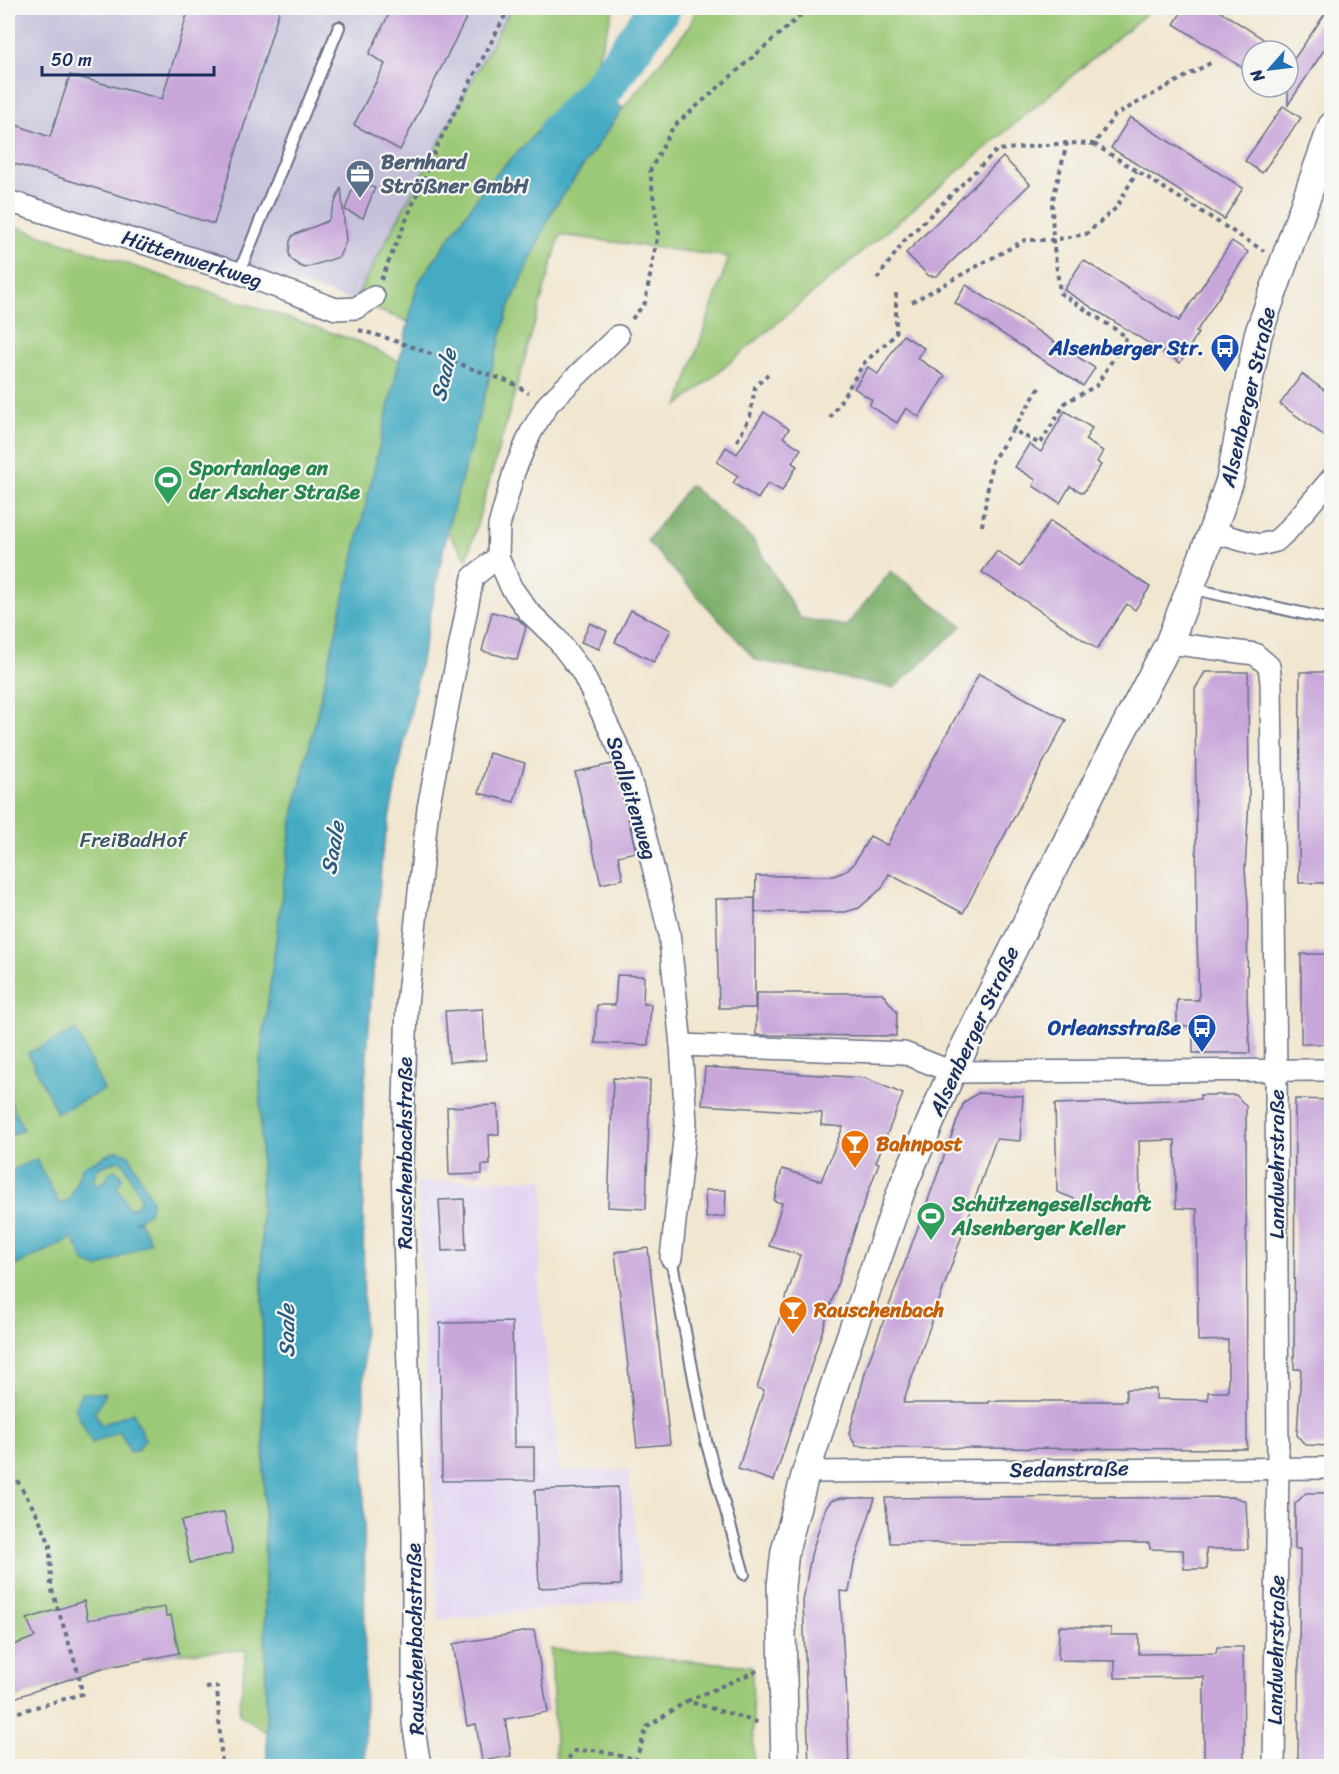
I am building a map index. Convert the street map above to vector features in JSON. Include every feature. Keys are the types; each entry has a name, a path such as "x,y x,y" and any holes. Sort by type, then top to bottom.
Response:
{"street":[{"name":"Alsenberger Straße","path":"785,1767 781,1586 785,1551 806,1472 847,1346 903,1186 952,1072 1111,753 1169,643 1230,480 1258,335 1332,126"},
{"name":"Hüttenwerkweg","path":"8,201 239,273 336,309 356,308 374,297"},
{"name":"Saalleitenweg","path":"618,336 548,404 531,432 514,472 499,526 498,557 511,587 528,610 556,638 582,672 623,757 637,802 669,932 681,1044 686,1122 671,1258"},
{"path":"1212,532 1259,545 1275,541 1288,530 1332,478"},
{"name":"Rauschenbachstraße","path":"420,1767 414,1722 413,1535 402,1165 407,1004 428,808 473,577 498,557"},
{"name":"Landwehrstraße","path":"1169,643 1255,654 1269,666 1271,682 1278,1467 1274,1767"},
{"path":"681,1044 904,1053 952,1072 1332,1070"},
{"name":"Sedanstraße","path":"806,1472 1332,1468"}],"lane":[{"path":"239,273 339,27"},
{"path":"1190,588 1332,620"},
{"path":"671,1258 706,1441 744,1574"}],"path":[{"path":"374,297 438,144 510,8"},
{"path":"618,336 645,303 658,233 650,171 673,127 809,8"},
{"path":"1094,144 1115,115 1214,61"},
{"path":"1013,430 1040,444 1066,402 1096,386 1127,337 1060,293 1053,240 1052,203 1067,143"},
{"path":"878,279 904,240 997,150 1067,143 1094,144 1282,262"},
{"path":"912,302 1025,240 1053,240 1086,234 1116,208 1137,171"},
{"path":"830,418 864,363 897,334 896,291"},
{"path":"387,338 512,383"},
{"path":"737,441 750,417 755,387 768,374"},
{"path":"982,526 992,461 1041,385"},
{"path":"8,1292 12,1300 8,1302"},
{"path":"8,1465 38,1516 50,1545 51,1587 79,1675 82,1695 8,1716"},
{"path":"636,1759 647,1727 687,1701 782,1660"},
{"path":"206,1688 217,1688 222,1767"},
{"path":"687,1701 784,1730"},
{"path":"563,1767 574,1751 593,1750 636,1759 645,1767"}],"shaded area":[{"path":"8,8 511,8 354,301 8,196"},
{"path":"545,1179 539,1292 560,1472 628,1470 643,1599 438,1620 417,1182"}],"green space":[{"path":"511,8 614,8 592,75 486,185 417,285 409,322 354,301"},
{"path":"697,8 1153,8 678,406 729,257 560,235 467,559 447,531 508,310 552,211 623,108 689,27"},
{"name":"FreiBadHof","path":"8,224 362,343 400,362 292,820 260,1061 266,1732 239,1714 246,1650 179,1653 99,1669 8,1700"},
{"path":"690,485 753,540 800,618 846,626 891,571 962,626 894,688 756,660 647,541"},
{"path":"551,1649 752,1666 754,1766 556,1766"}],"water":[{"path":"592,75 600,91 623,108 552,211 508,310 447,531 382,854 363,1108 365,1766 267,1766 260,1061 292,820 417,285 486,185"},
{"path":"76,1030 104,1090 57,1113 28,1053"},
{"path":"8,1096 23,1129 8,1137"},
{"path":"117,1150 129,1155 152,1201 148,1214 134,1221 139,1220 151,1242 98,1268 85,1263 73,1238 8,1269 8,1172 36,1159 60,1205 70,1199 82,1167","holes":["118,1160 123,1162 141,1198 138,1205 129,1209 117,1186 122,1179 120,1173 114,1170 108,1174 107,1180 95,1185 93,1182 97,1169"]},
{"path":"81,1393 105,1393 95,1413 101,1425 133,1412 145,1440 138,1449 130,1452 120,1431 92,1443 75,1408"}],"building":[{"path":"189,8 280,8 214,224 8,162 8,122 50,137 70,75 162,99"},
{"path":"392,8 471,8 400,150 354,125 385,64 369,54"},
{"path":"1184,8 1215,8 1263,39 1240,39 1240,66 1174,24"},
{"path":"1329,8 1332,8 1332,38 1300,87 1300,50"},
{"path":"1283,106 1301,118 1262,173 1245,161"},
{"path":"1130,117 1243,188 1224,219 1111,148"},
{"path":"1003,157 1030,184 937,276 929,276 906,253"},
{"name":"Bernhard Strößner GmbH","path":"355,181 375,188 363,218 345,210"},
{"path":"341,187 346,241 339,257 305,268 300,266 291,259 289,254 293,235 328,221"},
{"path":"1232,241 1248,252 1196,332 1198,333 1180,363 1064,290 1083,260 1179,321"},
{"path":"966,285 1095,368 1083,386 955,303"},
{"path":"903,335 924,348 917,358 945,376 919,417 906,408 897,423 869,405 872,400 854,388 868,367 878,374"},
{"path":"1302,374 1332,396 1332,441 1280,404"},
{"path":"1065,411 1092,428 1085,440 1103,451 1097,462 1101,465 1083,493 1070,486 1060,503 1033,486 1036,480 1015,467 1029,444 1041,452"},
{"path":"764,412 789,429 783,437 801,449 792,463 797,466 782,491 768,483 758,499 733,483 738,476 717,462 726,447 737,454"},
{"path":"1050,521 1150,587 1135,610 1127,604 1097,649 982,572 997,551 1020,567"},
{"path":"631,610 671,630 654,662 615,642"},
{"path":"492,612 518,619 526,627 517,660 482,651"},
{"path":"590,623 607,631 599,649 581,642"},
{"path":"1205,672 1248,672 1249,799 1245,871 1248,903 1247,1000 1250,1053 1193,1053 1193,1026 1177,1026 1177,1000 1199,1000 1195,689"},
{"path":"1300,672 1332,672 1332,883 1299,883"},
{"path":"979,674 1066,720 963,913 889,874 882,888 859,908 845,912 755,912 756,876 833,876 853,865 870,836 887,845"},
{"path":"489,753 525,763 514,802 479,793"},
{"path":"612,764 636,852 618,856 623,879 601,884 575,772"},
{"path":"755,898 755,1008 719,1008 716,899"},
{"path":"1301,954 1332,954 1332,1044 1301,1044"},
{"path":"617,975 644,976 643,1004 651,1004 648,1045 595,1043 597,1005 615,1005"},
{"path":"756,993 882,993 897,1012 896,1036 756,1035"},
{"path":"483,1009 486,1060 449,1062 445,1011"},
{"path":"705,1067 865,1078 903,1094 876,1162 879,1163 858,1220 774,1481 738,1469 764,1390 757,1388 800,1255 769,1246 782,1203 774,1201 782,1169 821,1181 843,1127 821,1125 822,1113 702,1105"},
{"path":"613,1078 650,1080 646,1209 608,1207"},
{"path":"978,1093 1023,1096 1020,1141 996,1139 903,1403 1126,1401 1126,1389 1156,1389 1156,1399 1208,1400 1208,1392 1228,1392 1228,1340 1198,1341 1197,1209 1176,1208 1175,1140 1139,1141 1140,1204 1090,1205 1057,1192 1055,1104 1200,1099 1200,1095 1236,1095 1246,1106 1247,1449 856,1446 849,1434 867,1366 964,1102"},
{"path":"1295,1099 1332,1100 1332,1446 1305,1445 1297,1435 1301,1369 1294,1369"},
{"path":"498,1105 499,1134 489,1135 490,1165 482,1165 482,1174 449,1175 447,1107"},
{"path":"705,1190 726,1190 725,1216 706,1218"},
{"path":"464,1199 466,1250 442,1251 439,1200"},
{"path":"648,1248 670,1444 637,1447 615,1252"},
{"path":"512,1322 514,1447 534,1447 534,1480 442,1481 440,1323"},
{"path":"618,1487 621,1585 539,1588 535,1490"},
{"path":"1306,1493 1332,1493 1332,1767 1298,1767 1300,1549 1295,1549 1295,1504"},
{"path":"1115,1496 1115,1498 1234,1497 1246,1501 1248,1549 1206,1549 1207,1569 1184,1569 1183,1550 1150,1549 1149,1543 890,1543 885,1498"},
{"path":"841,1498 875,1498 854,1563 849,1592 840,1591 849,1767 809,1767 803,1601 811,1555 825,1509 831,1501"},
{"path":"224,1512 233,1553 190,1563 181,1521"},
{"path":"84,1601 88,1620 165,1607 166,1616 171,1615 179,1653 99,1669 8,1700 8,1647 35,1637 27,1619"},
{"path":"1059,1626 1111,1628 1111,1635 1139,1635 1139,1654 1216,1653 1217,1647 1243,1647 1244,1767 1204,1767 1204,1677 1115,1678 1115,1661 1058,1660"},
{"path":"534,1630 548,1712 505,1719 511,1756 482,1761 476,1724 467,1726 453,1644"}],"waterway":[{"name":"Saale","path":"559,132 600,91 660,8"}],"place":[{"name":"Bernhard Strößner GmbH","path":"360,200"},
{"name":"Alsenberger Str.","path":"1225,374"},
{"name":"Sportanlage an der Ascher Straße","path":"168,506"},
{"name":"Orleansstraße","path":"1202,1054"},
{"name":"Bahnpost","path":"855,1170"},
{"name":"Schützengesellschaft Alsenberger Keller","path":"931,1242"},
{"name":"Rauschenbach","path":"793,1336"}]}
